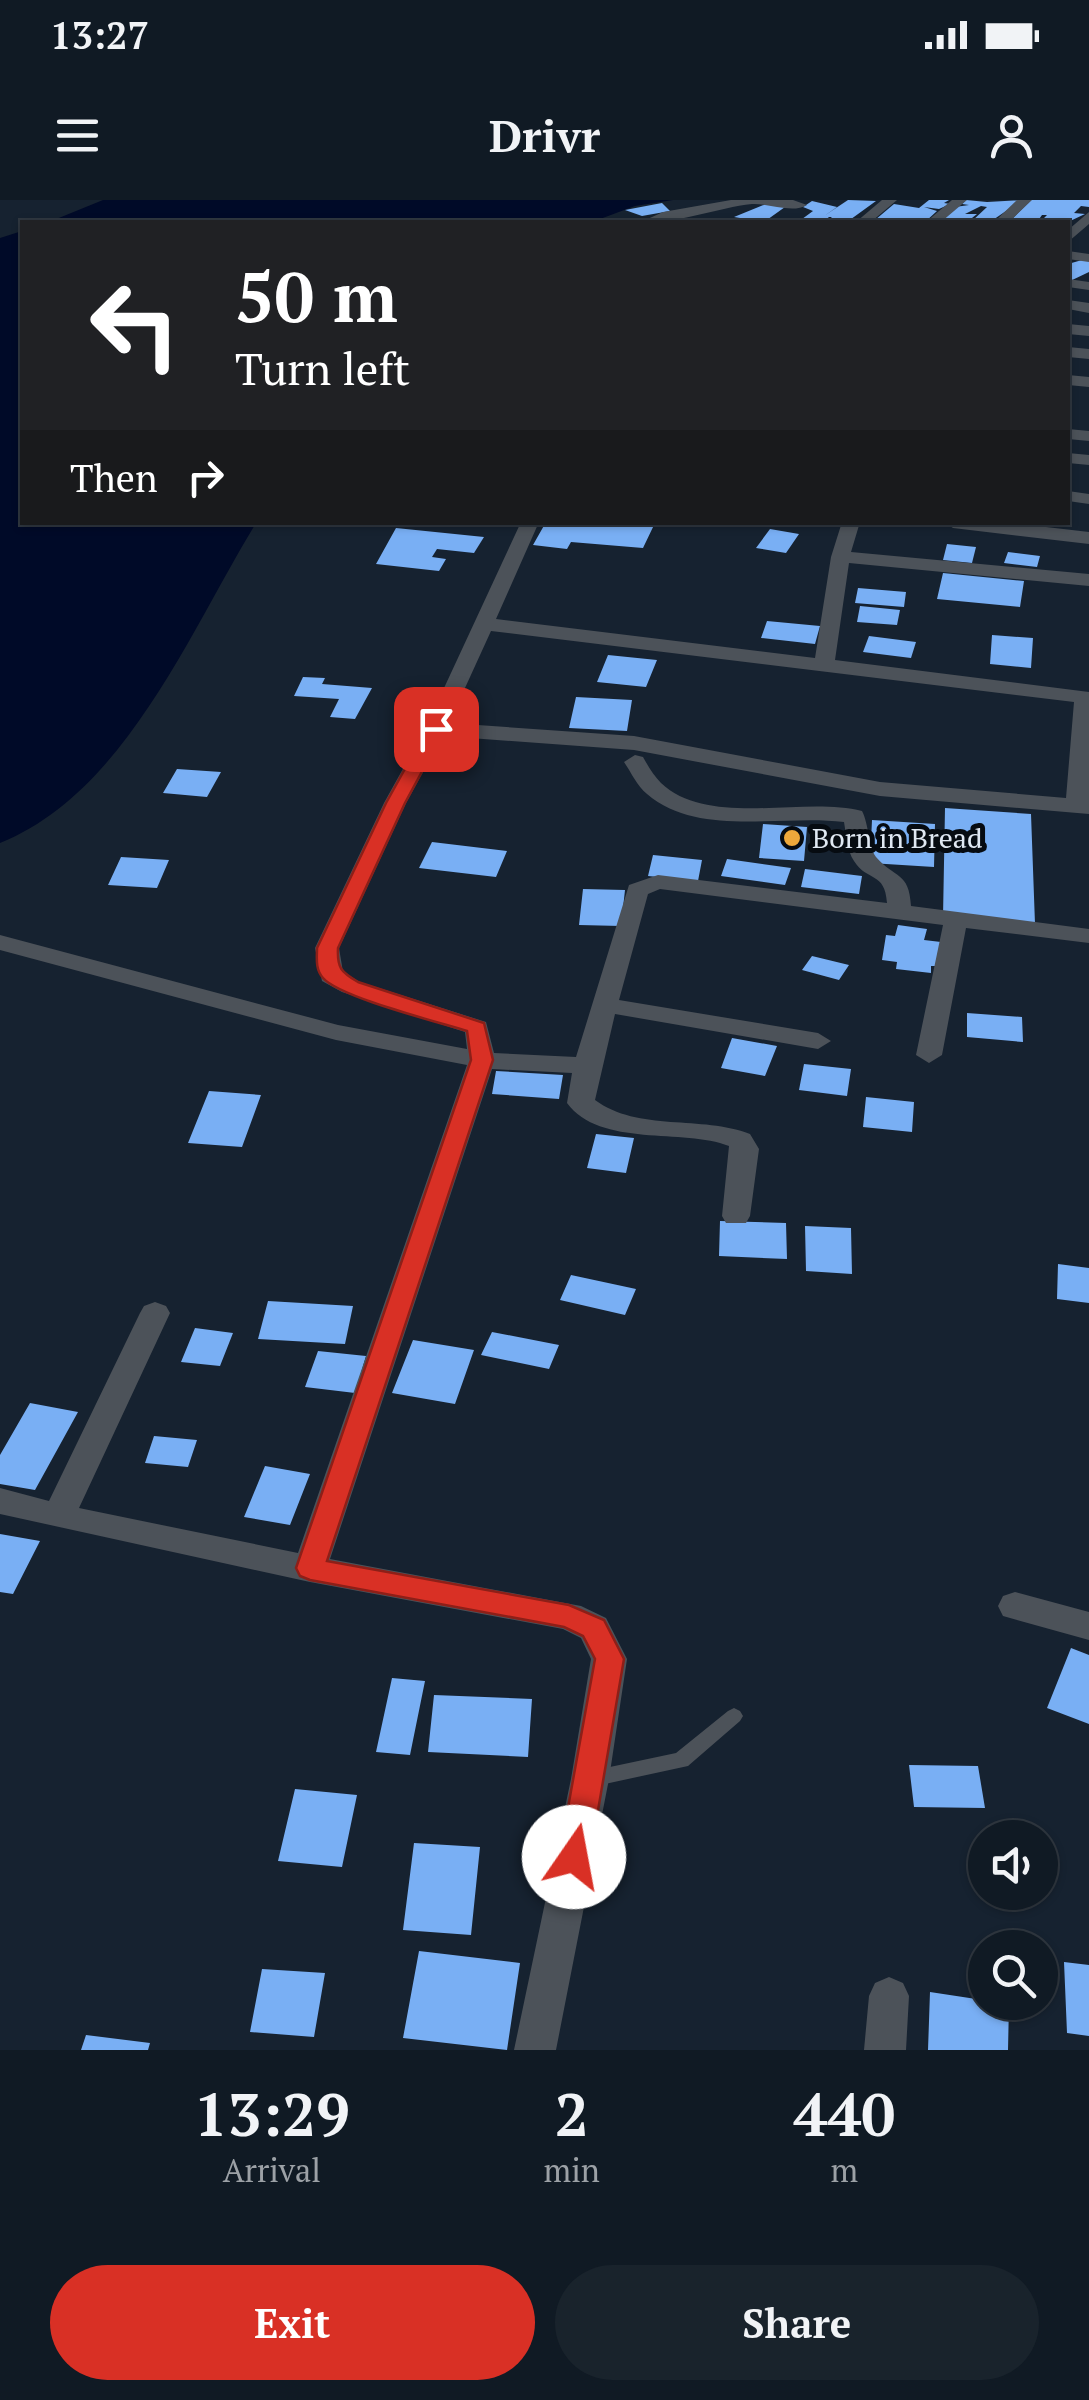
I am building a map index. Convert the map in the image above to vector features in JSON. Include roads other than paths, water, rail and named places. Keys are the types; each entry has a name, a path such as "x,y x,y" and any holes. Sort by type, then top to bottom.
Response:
{"street":[{"path":"653,220 757,200 803,202"},
{"path":"865,220 890,200"},
{"path":"935,220 960,200"},
{"path":"1003,220 1025,200"},
{"path":"780,220 803,202"},
{"path":"1070,236 1089,216"},
{"path":"310,1568 482,1060 477,1028 351,987 332,976 327,948 395,803 436,729 529,525"},
{"path":"824,666 840,557 850,525"},
{"path":"978,525 1089,538"},
{"path":"840,557 1089,580"},
{"path":"436,729 634,743 880,789 1083,806 1085,697 485,624"},
{"path":"634,762 642,779 665,799 697,812 854,816 864,860 889,876 898,888 899,912"},
{"path":"736,1216 745,1149 740,1140 725,1134 608,1119 589,1112 582,1103 587,1066 637,890 658,882 1089,936"},
{"path":"928,1055 956,919"},
{"path":"0,942 336,1032 482,1060 587,1066"},
{"path":"604,1005 818,1041"},
{"path":"58,1516 155,1313"},
{"path":"0,1502 310,1568 569,1616 594,1628 610,1659 535,2050"},
{"path":"1014,1606 1089,1626"},
{"path":"885,2050 889,1996"}],"lane":[{"path":"590,1779 681,1760 734,1716"}],"water":[{"path":"103,200 673,200 635,206 597,220 54,220"},
{"path":"20,232 20,525 255,525 179,659 119,748 83,787 44,819 0,843 0,238"}],"place":[{"name":"Born in Bread","path":"792,838"}]}
